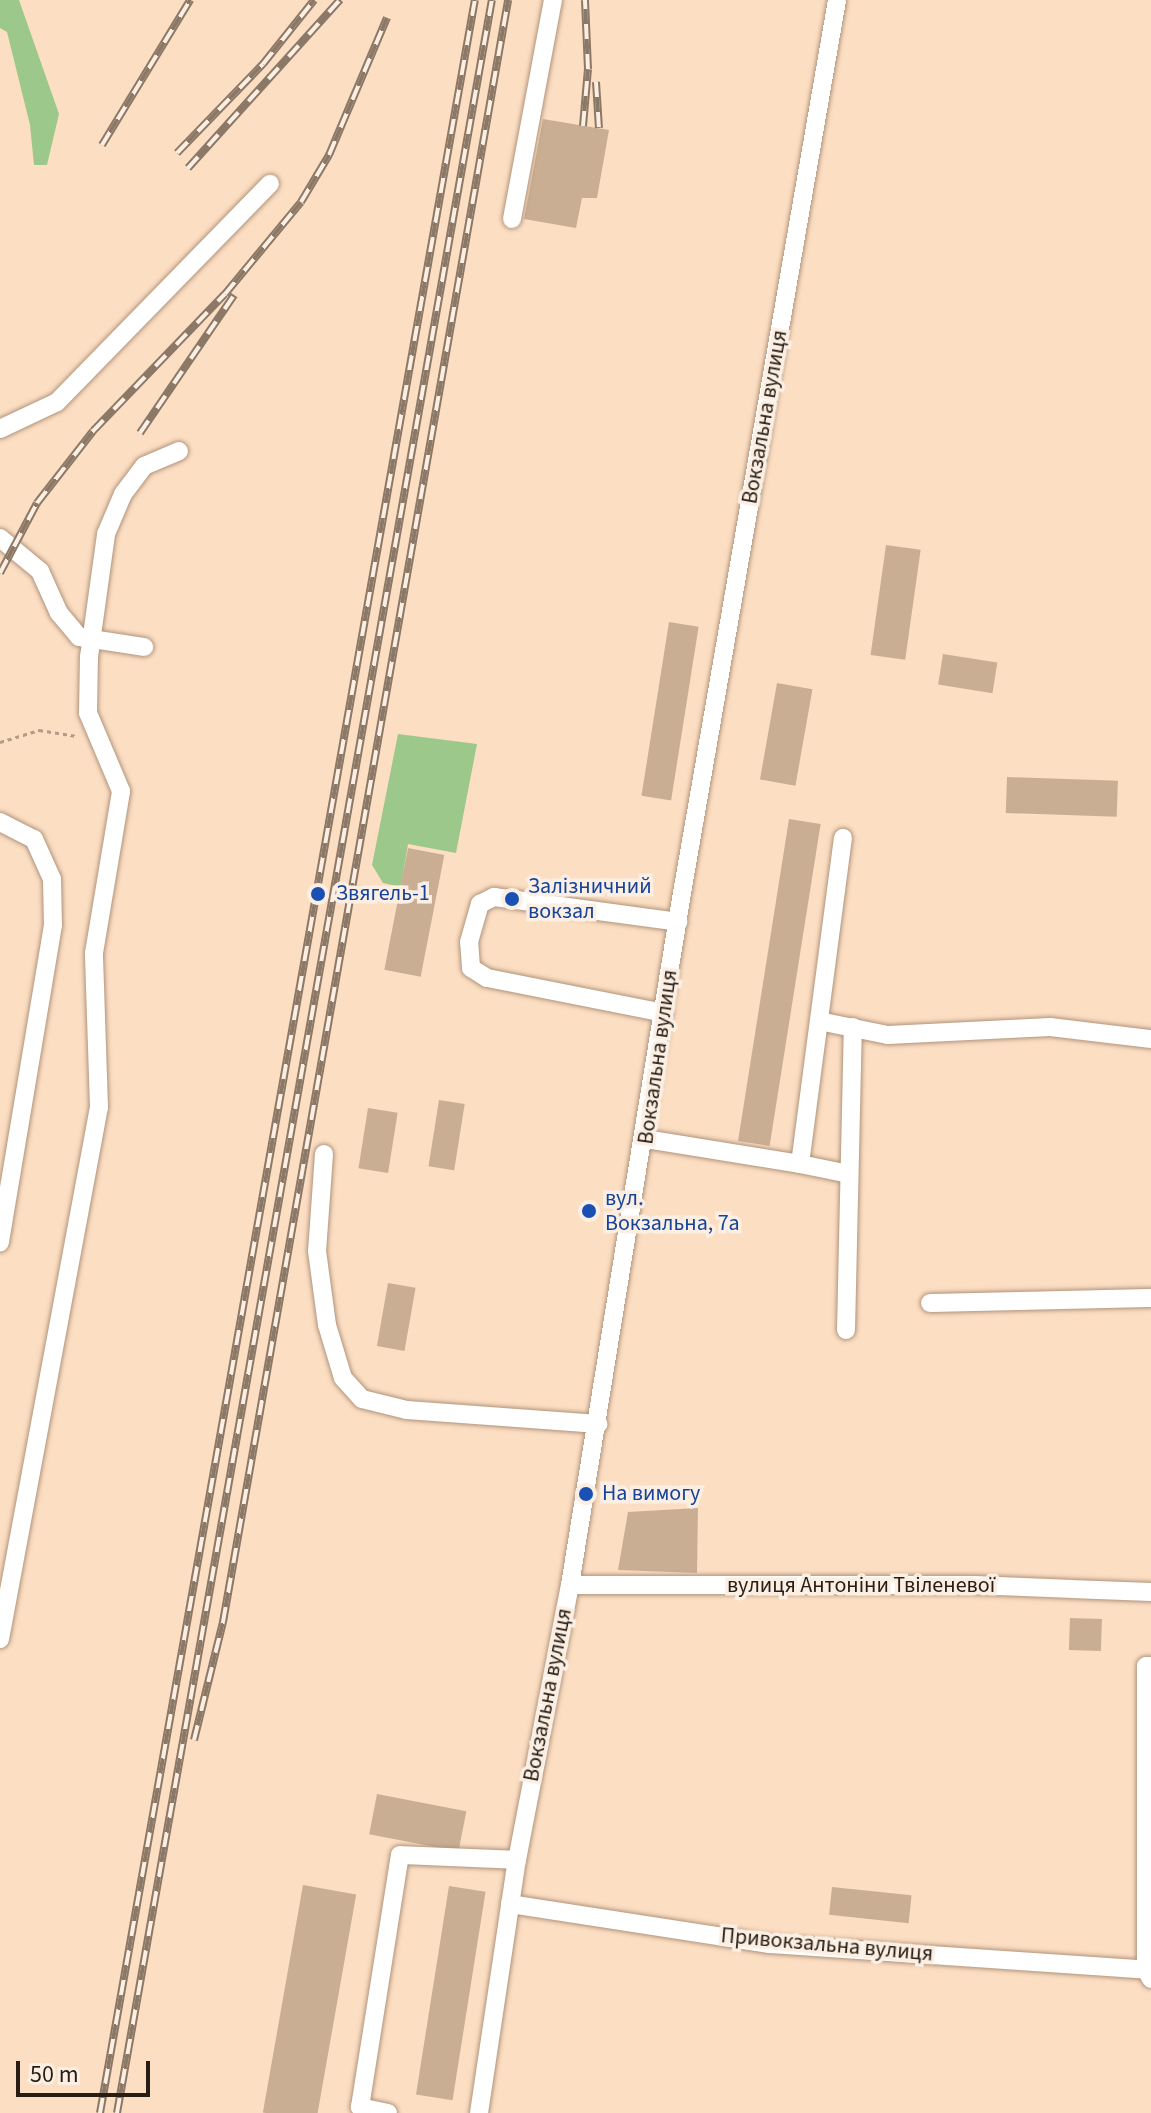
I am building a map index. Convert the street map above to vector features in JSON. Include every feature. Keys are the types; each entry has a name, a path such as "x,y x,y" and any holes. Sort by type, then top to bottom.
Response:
{"street":[{"path":"512,219 553,0"},
{"name":"Вокзальна вулиця","path":"479,2113 517,1860 598,1424 646,1139 678,922 837,0"},
{"path":"0,429 57,402 270,184"},
{"path":"0,1639 99,1107 94,953 121,791 88,713 92,639 106,534 123,494 144,466 179,451"},
{"path":"0,538 40,571 59,613 79,637 144,647"},
{"path":"0,822 34,839 52,879 53,925 0,1243"},
{"path":"800,1164 843,838"},
{"path":"664,1013 487,978 471,968 469,942 480,904 494,897 678,922"},
{"path":"819,1021 888,1035 1050,1027 1151,1039"},
{"path":"846,1330 853,1027"},
{"path":"646,1139 849,1174"},
{"path":"324,1154 317,1251 327,1325 343,1378 362,1399 407,1410 598,1424"},
{"path":"930,1303 1151,1298"},
{"name":"вулиця Антоніни Твіленевої","path":"570,1585 974,1585 1151,1592"},
{"path":"1148,1974 1146,1666 1151,1666"},
{"path":"388,2113 360,2107 400,1855 517,1860"},
{"name":"Привокзальна вулиця","path":"510,1904 769,1944 1148,1974"}],"path":[{"path":"0,742 39,730 71,732 105,754"}],"green space":[{"path":"0,0 19,0 59,114 47,165 34,165 30,125 7,32 0,28"},
{"path":"398,734 477,744 456,853 408,844 401,887 383,883 372,865"}],"building":[{"path":"543,119 609,130 597,198 582,198 576,228 524,219"},
{"path":"886,545 921,550 905,660 871,655"},
{"path":"669,622 699,627 671,801 641,796"},
{"path":"943,654 997,663 992,693 938,685"},
{"path":"777,683 812,689 795,786 760,780"},
{"path":"1007,777 1118,781 1117,817 1006,813"},
{"path":"789,819 821,824 770,1146 738,1141"},
{"path":"408,848 444,855 421,977 384,970"},
{"path":"439,1100 465,1104 454,1170 429,1166"},
{"path":"368,1108 398,1113 388,1173 358,1168"},
{"path":"388,1283 416,1288 404,1351 377,1346"},
{"path":"698,1508 697,1573 618,1570 628,1512"},
{"path":"1070,1618 1102,1619 1101,1651 1069,1650"},
{"path":"377,1794 466,1811 459,1852 369,1834"},
{"path":"303,1885 356,1894 318,2113 263,2112"},
{"path":"449,1886 486,1892 453,2100 416,2094"},
{"path":"832,1887 912,1895 909,1923 829,1915"}],"railway":[{"path":"102,145 190,0"},
{"path":"177,153 263,64 314,0"},
{"path":"188,168 340,0"},
{"path":"100,2113 475,0"},
{"path":"117,2113 492,0"},
{"path":"194,1740 223,1622 508,0"},
{"path":"583,126 588,69 585,0"},
{"path":"0,573 37,503 93,431 225,294 301,202 329,155 387,18"},
{"path":"596,82 599,128"},
{"path":"140,433 234,295"}],"place":[{"name":"Звягель-1","path":"318,894"},
{"name":"Залізничний вокзал","path":"512,899"},
{"name":"вул. Вокзальна, 7а","path":"589,1211"},
{"name":"На вимогу","path":"586,1494"}]}
